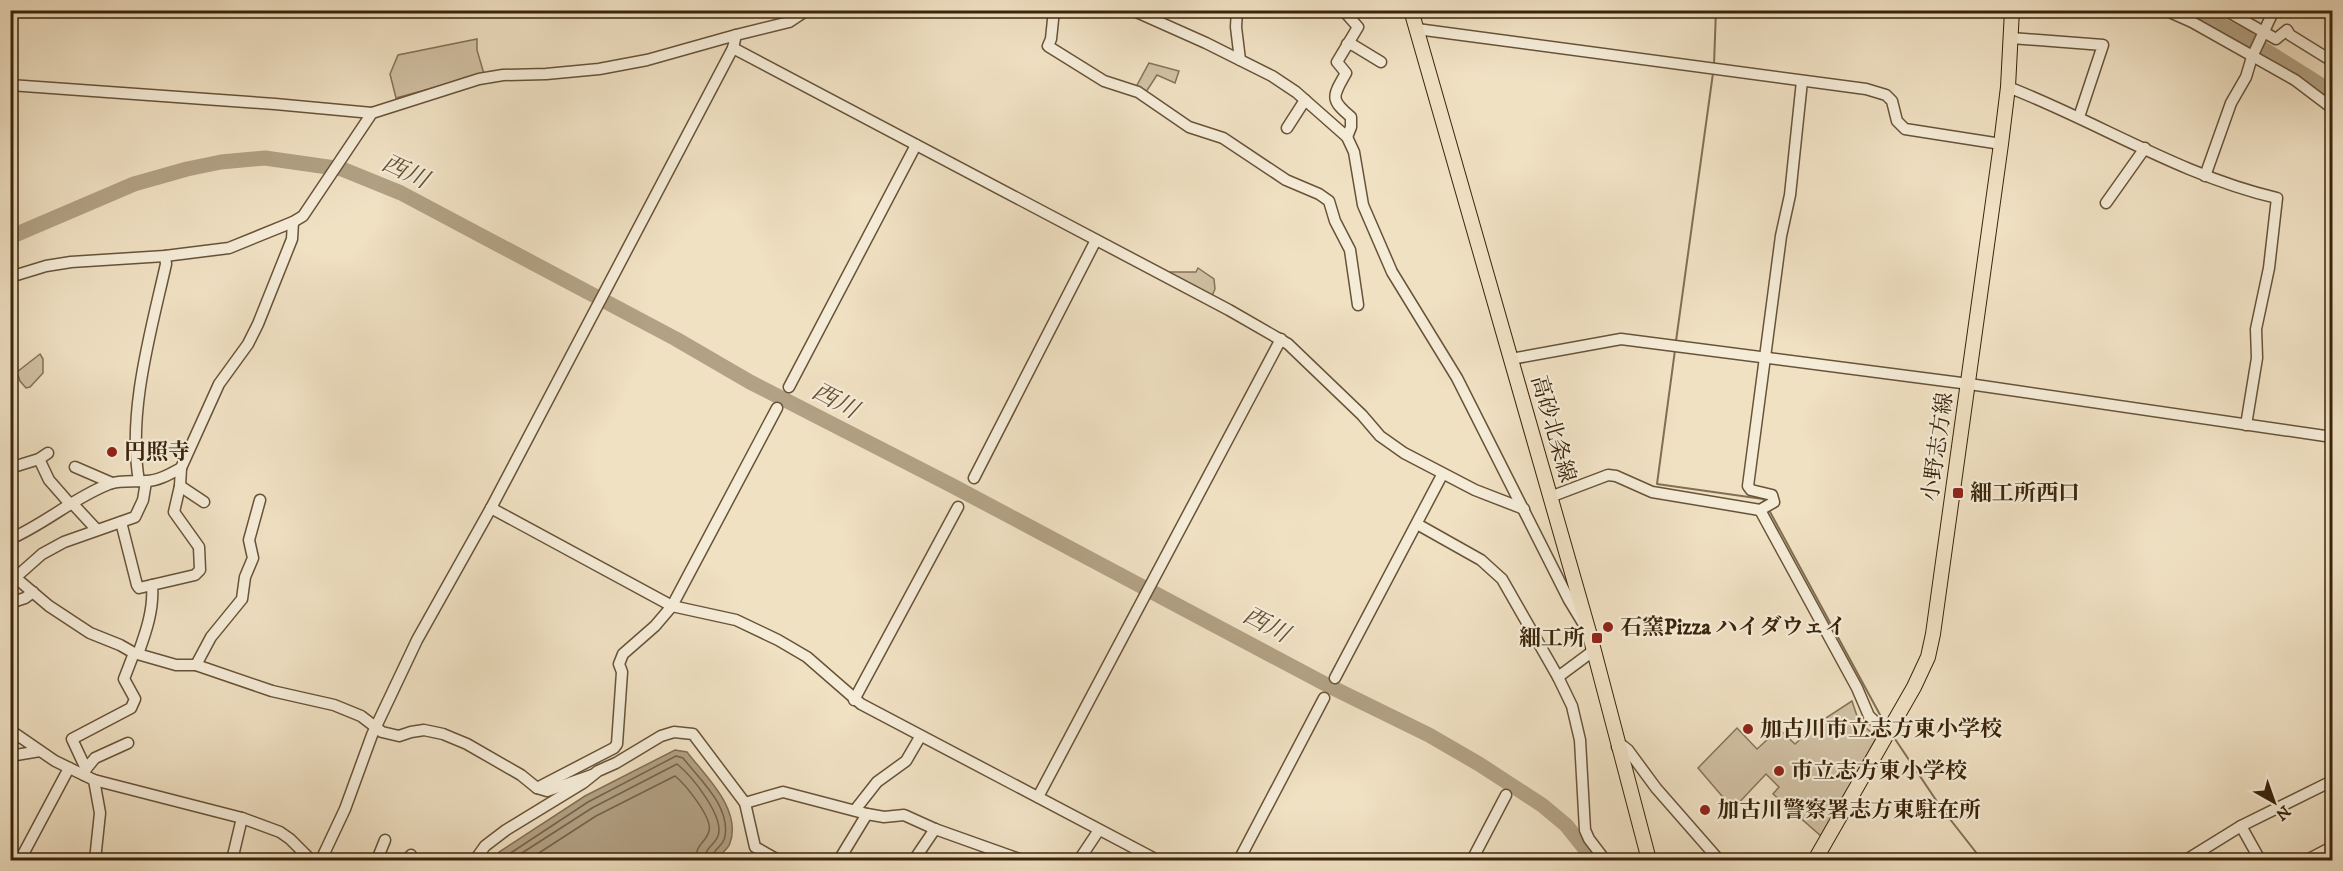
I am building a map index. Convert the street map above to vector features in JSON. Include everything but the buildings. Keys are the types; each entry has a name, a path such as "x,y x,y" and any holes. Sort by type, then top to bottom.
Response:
{"main road":[{"name":"高砂北条線","path":"1411,10 1589,632 1617,747 1649,861"},
{"name":"小野志方線","path":"1815,861 1891,729 1928,657 1969,384 2001,144 2008,87 2012,10"}],"street":[{"path":"10,85 372,113 479,79 503,75 599,69 647,60 789,22 807,10"},
{"path":"1054,10 1048,46 1104,81 1138,92 1189,127 1223,138 1296,186 1320,194 1329,201 1335,221 1350,250 1358,305"},
{"path":"1132,10 1272,76 1305,100 1347,137 1354,152 1363,205 1392,272 1457,378 1569,600 1589,632"},
{"path":"1237,10 1236,27 1240,60"},
{"path":"1343,10 1358,27 1337,62 1346,73 1334,98 1337,106 1351,117 1351,127 1347,137"},
{"path":"2165,10 2192,22 2295,80 2332,108"},
{"path":"2225,10 2276,39 2287,30 2290,35 2332,61"},
{"path":"2205,176 2231,103 2246,77 2252,57 2274,10"},
{"path":"1417,29 1866,89 1886,95 1892,101 1897,121 1905,129 2001,144"},
{"path":"321,861 345,809 375,728 417,640 491,508 733,48 736,35"},
{"path":"2011,38 2103,45 2079,117"},
{"path":"1347,44 1353,45 1381,62"},
{"path":"733,48 1281,339 1362,415 1380,436 1404,453 1442,475 1524,509"},
{"path":"1550,497 1608,475 1616,476 1652,492 1760,510 1774,502 1773,495 1751,490 1748,486 1781,236 1790,195 1802,81"},
{"path":"2008,87 2079,117 2205,176 2250,192 2277,198 2269,268 2256,330 2257,358 2246,425"},
{"path":"1287,128 1305,100"},
{"path":"10,277 46,266 71,262 165,256 229,248 293,222 303,216 372,113"},
{"path":"789,387 916,145"},
{"path":"2106,203 2145,148"},
{"path":"121,522 136,585 139,588 195,575 200,570 199,547 174,512 180,486 181,468 219,384 248,344 258,324 292,239 293,222"},
{"path":"974,478 1096,240"},
{"path":"165,256 166,264 136,408 136,466 143,481 142,500 135,517 63,542 13,575 49,606 90,633 136,654 176,665 196,665 272,691 334,705 361,716 375,728 399,736 424,730 443,734 467,744 521,775 537,788 547,791 592,775 661,736 684,731 693,734 707,749 745,803 755,847 778,861"},
{"path":"1038,797 1281,339"},
{"path":"1511,359 1621,339 1969,384 2332,437"},
{"path":"537,788 614,748 617,744 622,672 619,664 622,654 655,626 672,606 777,408"},
{"path":"10,468 43,456 49,480 97,530"},
{"path":"75,467 112,483"},
{"path":"10,539 31,530 80,497 112,483 143,481 165,476 181,468"},
{"path":"1335,678 1442,475"},
{"path":"180,486 204,502"},
{"path":"196,665 211,637 242,599 244,577 253,558 249,540 260,500"},
{"path":"854,700 958,507"},
{"path":"491,508 672,606 736,620 778,640 807,657 834,679 854,700 1157,861"},
{"path":"1760,510 1857,688 1869,716 1891,729"},
{"path":"1417,524 1481,560 1502,579 1558,677 1572,706 1580,740 1585,830 1605,861"},
{"path":"152,585 152,605 148,625 124,679 135,699 131,708 72,740 85,772 94,780 242,818 280,832 311,861"},
{"path":"10,603 25,598 33,592"},
{"path":"1558,677 1593,651"},
{"path":"1239,861 1324,698"},
{"path":"10,730 69,768 85,772"},
{"path":"855,810 877,782 906,761 920,737"},
{"path":"85,772 95,758 128,743"},
{"path":"1617,747 1623,746 1628,750 1656,788 1719,861"},
{"path":"10,756 40,751"},
{"path":"20,861 69,768"},
{"path":"475,861 484,846 592,775"},
{"path":"94,780 100,813 95,861"},
{"path":"2186,861 2241,826 2332,781"},
{"path":"745,803 783,792 867,814 884,817 904,815 935,830 1022,861"},
{"path":"1472,861 1506,795"},
{"path":"839,861 867,814"},
{"path":"232,861 242,818"},
{"path":"2241,826 2260,861"},
{"path":"914,861 935,830"},
{"path":"1079,861 1100,830"},
{"path":"377,861 385,840"},
{"path":"2307,861 2332,847"}],"shaded area":[{"path":"477,39 477,50 484,74 396,98 390,74 398,55"},
{"path":"1149,63 1179,71 1175,83 1157,75 1146,92 1136,87"},
{"path":"1198,268 1214,279 1215,289 1212,296 1167,272 1196,272"},
{"path":"40,354 43,359 43,373 30,387 26,388 17,372"},
{"name":"市立志方東小学校","path":"1852,701 1859,722 1877,737 1821,836 1773,794 1779,787 1766,774 1733,809 1698,768 1737,728 1757,749 1779,729 1795,744 1818,723"}],"water":[{"path":"675,750 687,752 712,782 731,818 732,830 729,845 718,857 719,860 494,860 499,852 585,796"}],"waterway":[{"path":"1714,65 1716,10"},
{"path":"2193,10 2246,38 2332,92"},
{"path":"1676,341 1713,73"},
{"name":"西川","path":"10,237 134,184 221,162 265,158 342,169 401,193 676,339 750,382 951,485 1329,686 1429,735 1542,805 1566,825 1594,860"},
{"path":"1675,350 1657,484 1763,499 1765,502"},
{"path":"1769,510 1885,724"},
{"path":"1893,736 1942,809 1982,860"}],"place":[{"name":"円照寺","path":"112,452"},
{"name":"細工所西口","path":"1958,493"},
{"name":"石窯Pizza ハイダウェイ","path":"1608,627"},
{"name":"細工所","path":"1597,638"},
{"name":"加古川市立志方東小学校","path":"1748,729"},
{"name":"市立志方東小学校","path":"1779,771"},
{"name":"加古川警察署志方東駐在所","path":"1705,810"}]}
